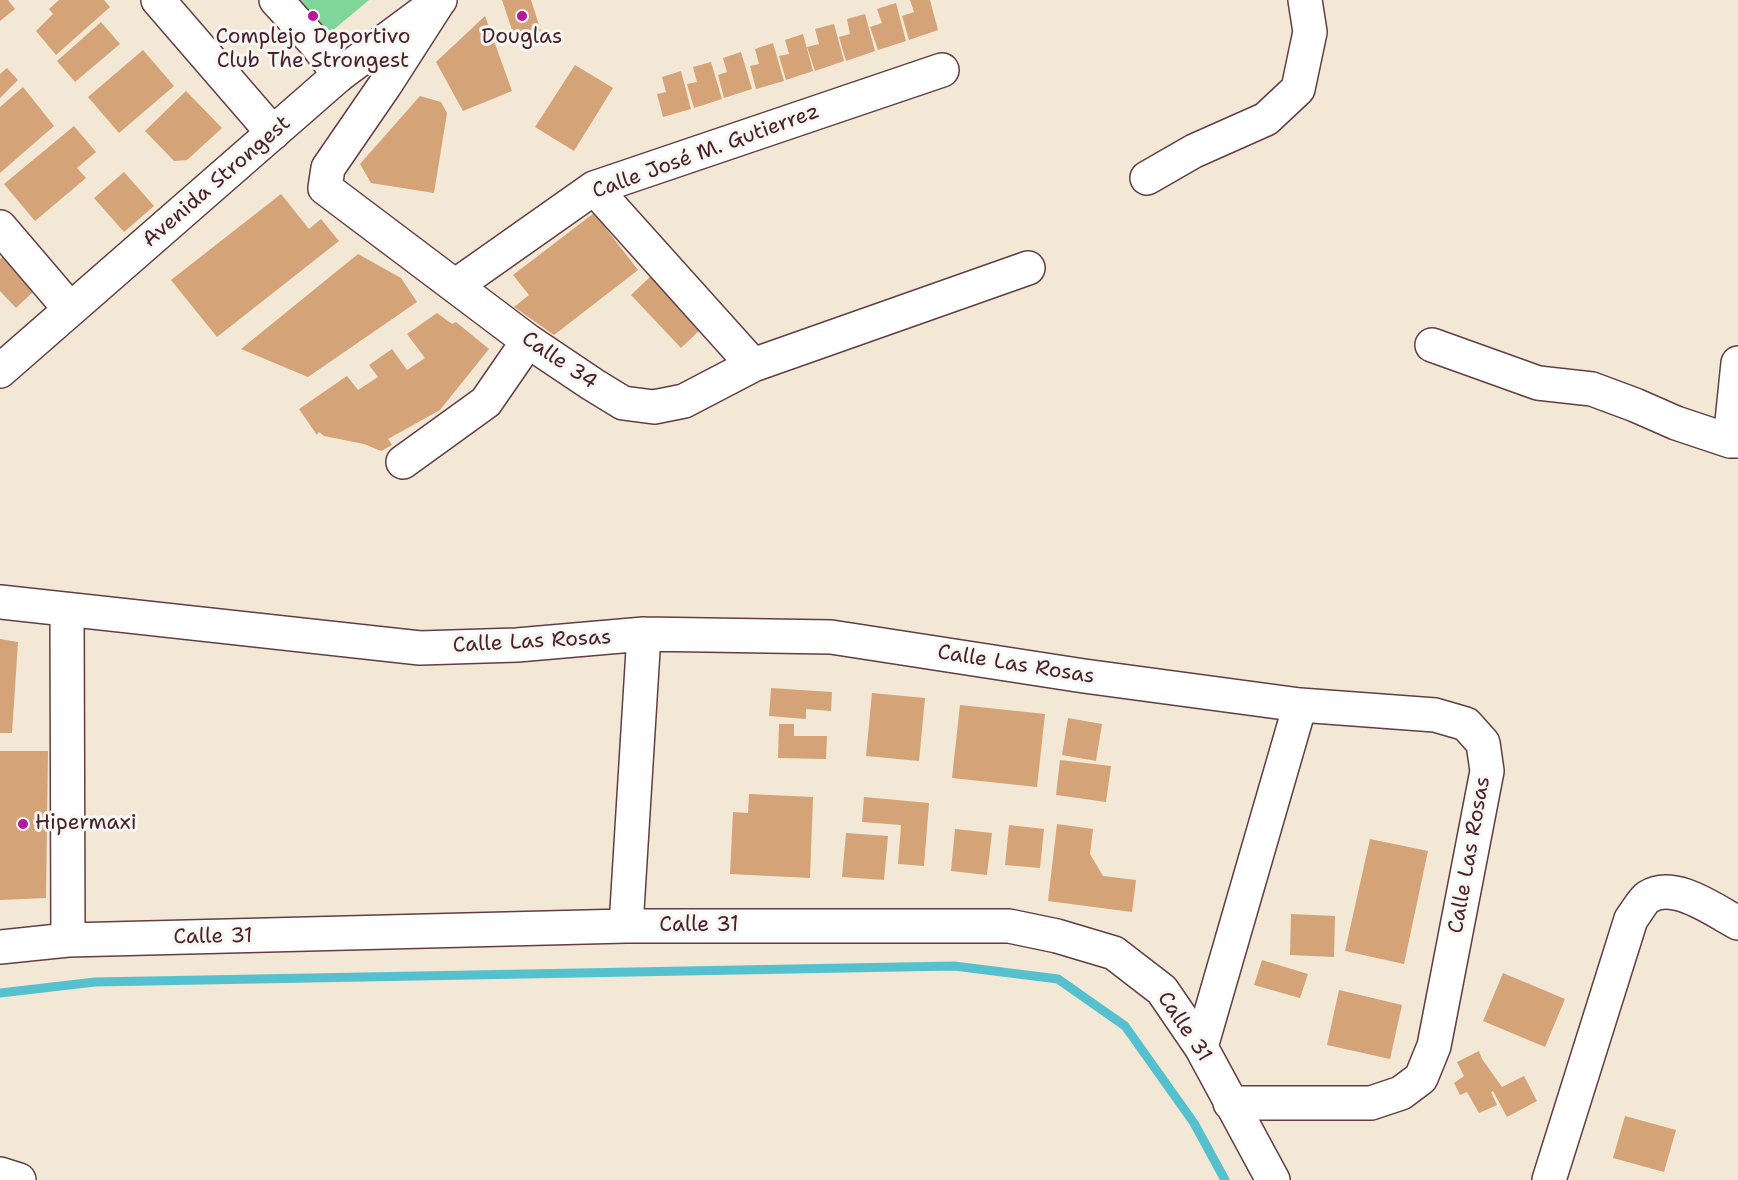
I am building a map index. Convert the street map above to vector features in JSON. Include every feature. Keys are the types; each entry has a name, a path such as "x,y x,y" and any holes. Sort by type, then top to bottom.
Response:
{"street":[{"path":"158,0 273,133"},
{"path":"276,0 317,45 339,75"},
{"path":"1147,178 1194,151 1266,119 1298,88 1310,32 1305,0"},
{"name":"Avenida Strongest","path":"0,371 339,75 438,2"},
{"name":"Calle 34","path":"438,2 328,168 325,188 528,340 623,403 654,407 684,401 753,365 1028,268"},
{"name":"Calle José M. Gutierrez","path":"455,286 594,188 942,70"},
{"path":"594,188 753,365"},
{"path":"0,227 70,309"},
{"path":"403,462 486,402 528,340"},
{"path":"1432,345 1538,383 1592,389 1676,423 1734,441 1738,363"},
{"name":"Calle Las Rosas","path":"0,602 420,648 517,645 644,634 831,637 1084,676 1300,705 1435,715 1466,724 1483,743 1487,771 1434,1046 1421,1078 1401,1093 1371,1104 1230,1103"},
{"path":"67,610 68,940"},
{"path":"626,926 644,634"},
{"path":"1201,1047 1300,705"},
{"path":"1549,1180 1631,919 1642,904 1648,897 1668,890 1689,897 1738,923"},
{"name":"Calle 31","path":"0,947 68,940 626,926 1009,926 1114,953 1162,990 1201,1047 1273,1180"},
{"path":"0,1174 19,1180"}],"green space":[{"name":"Complejo Deportivo Club The Strongest","path":"260,0 369,0 307,52"}],"building":[{"path":"0,0 8,0 15,9 0,21"},
{"path":"59,0 104,0 110,7 56,55 36,31 53,14 49,9"},
{"name":"Douglas","path":"502,0 531,0 541,31 515,39"},
{"path":"910,0 930,0 938,30 909,40 902,16 914,12"},
{"path":"896,3 906,41 878,50 870,27 882,23 877,9"},
{"path":"865,14 875,51 846,61 839,37 850,34 847,19"},
{"path":"485,16 512,91 463,111 436,62"},
{"path":"101,22 120,44 75,82 57,61"},
{"path":"834,24 844,61 815,71 807,47 819,44 815,29"},
{"path":"803,34 813,71 786,80 779,56 789,54 785,40"},
{"path":"773,43 784,81 756,89 750,66 759,64 755,49"},
{"path":"143,50 174,86 119,133 88,97"},
{"path":"741,52 752,89 724,98 718,75 727,72 723,58"},
{"path":"711,62 722,99 694,108 687,84 697,82 693,67"},
{"path":"575,65 613,88 574,151 535,127"},
{"path":"7,68 18,80 0,98 0,74"},
{"path":"681,71 691,109 663,117 657,94 666,92 662,77"},
{"path":"23,87 54,126 0,173 0,107"},
{"path":"186,91 222,128 187,160 174,161 145,131"},
{"path":"420,96 441,102 447,113 434,193 371,183 360,164"},
{"path":"74,126 96,152 77,168 86,178 35,221 4,184"},
{"path":"124,172 154,206 124,232 94,198"},
{"path":"281,194 309,229 321,219 339,241 217,337 171,280"},
{"path":"594,213 638,270 554,335 514,307 529,295 513,275"},
{"path":"358,254 401,278 417,302 308,377 241,349"},
{"path":"3,257 35,290 16,308 0,291 0,259"},
{"path":"652,275 702,328 681,348 631,295"},
{"path":"437,313 452,324 456,322 489,349 440,410 388,439 392,445 381,451 364,444 324,436 319,432 317,435 299,409 347,376 358,390 378,377 369,365 392,349 407,370 425,358 407,334"},
{"path":"0,639 18,642 12,733 0,733"},
{"path":"771,688 832,692 831,711 806,709 806,719 769,716"},
{"path":"872,693 925,698 919,761 866,756"},
{"path":"960,705 1045,714 1037,787 952,778"},
{"path":"1068,718 1102,724 1096,761 1062,755"},
{"path":"779,724 794,724 794,736 827,736 826,759 778,758"},
{"name":"Hipermaxi","path":"0,751 48,751 46,898 0,900"},
{"path":"1060,760 1111,766 1106,802 1056,795"},
{"path":"749,794 813,797 810,878 730,874 733,812 748,813"},
{"path":"864,797 929,803 924,866 898,864 901,825 862,822"},
{"path":"1057,824 1093,829 1090,854 1103,876 1136,880 1132,912 1048,901"},
{"path":"1009,825 1044,829 1040,868 1005,865"},
{"path":"955,829 992,833 987,875 951,871"},
{"path":"846,833 888,836 884,880 842,877"},
{"path":"1370,839 1428,851 1404,964 1345,951"},
{"path":"1291,914 1335,916 1334,957 1290,955"},
{"path":"1262,960 1308,974 1300,998 1254,985"},
{"path":"1503,973 1565,999 1545,1047 1483,1021"},
{"path":"1339,990 1402,1005 1390,1059 1327,1045"},
{"path":"1479,1051 1502,1087 1524,1076 1537,1101 1507,1117 1493,1091 1491,1092 1497,1105 1479,1113 1467,1092 1460,1095 1454,1083 1464,1076 1457,1062"},
{"path":"1625,1116 1676,1130 1664,1172 1613,1158"}],"waterway":[{"path":"0,993 95,982 954,966 1058,979 1125,1026 1194,1123 1225,1180"}],"place":[{"name":"Complejo Deportivo Club The Strongest","path":"313,16"},
{"name":"Douglas","path":"522,16"},
{"name":"Hipermaxi","path":"23,824"}]}
